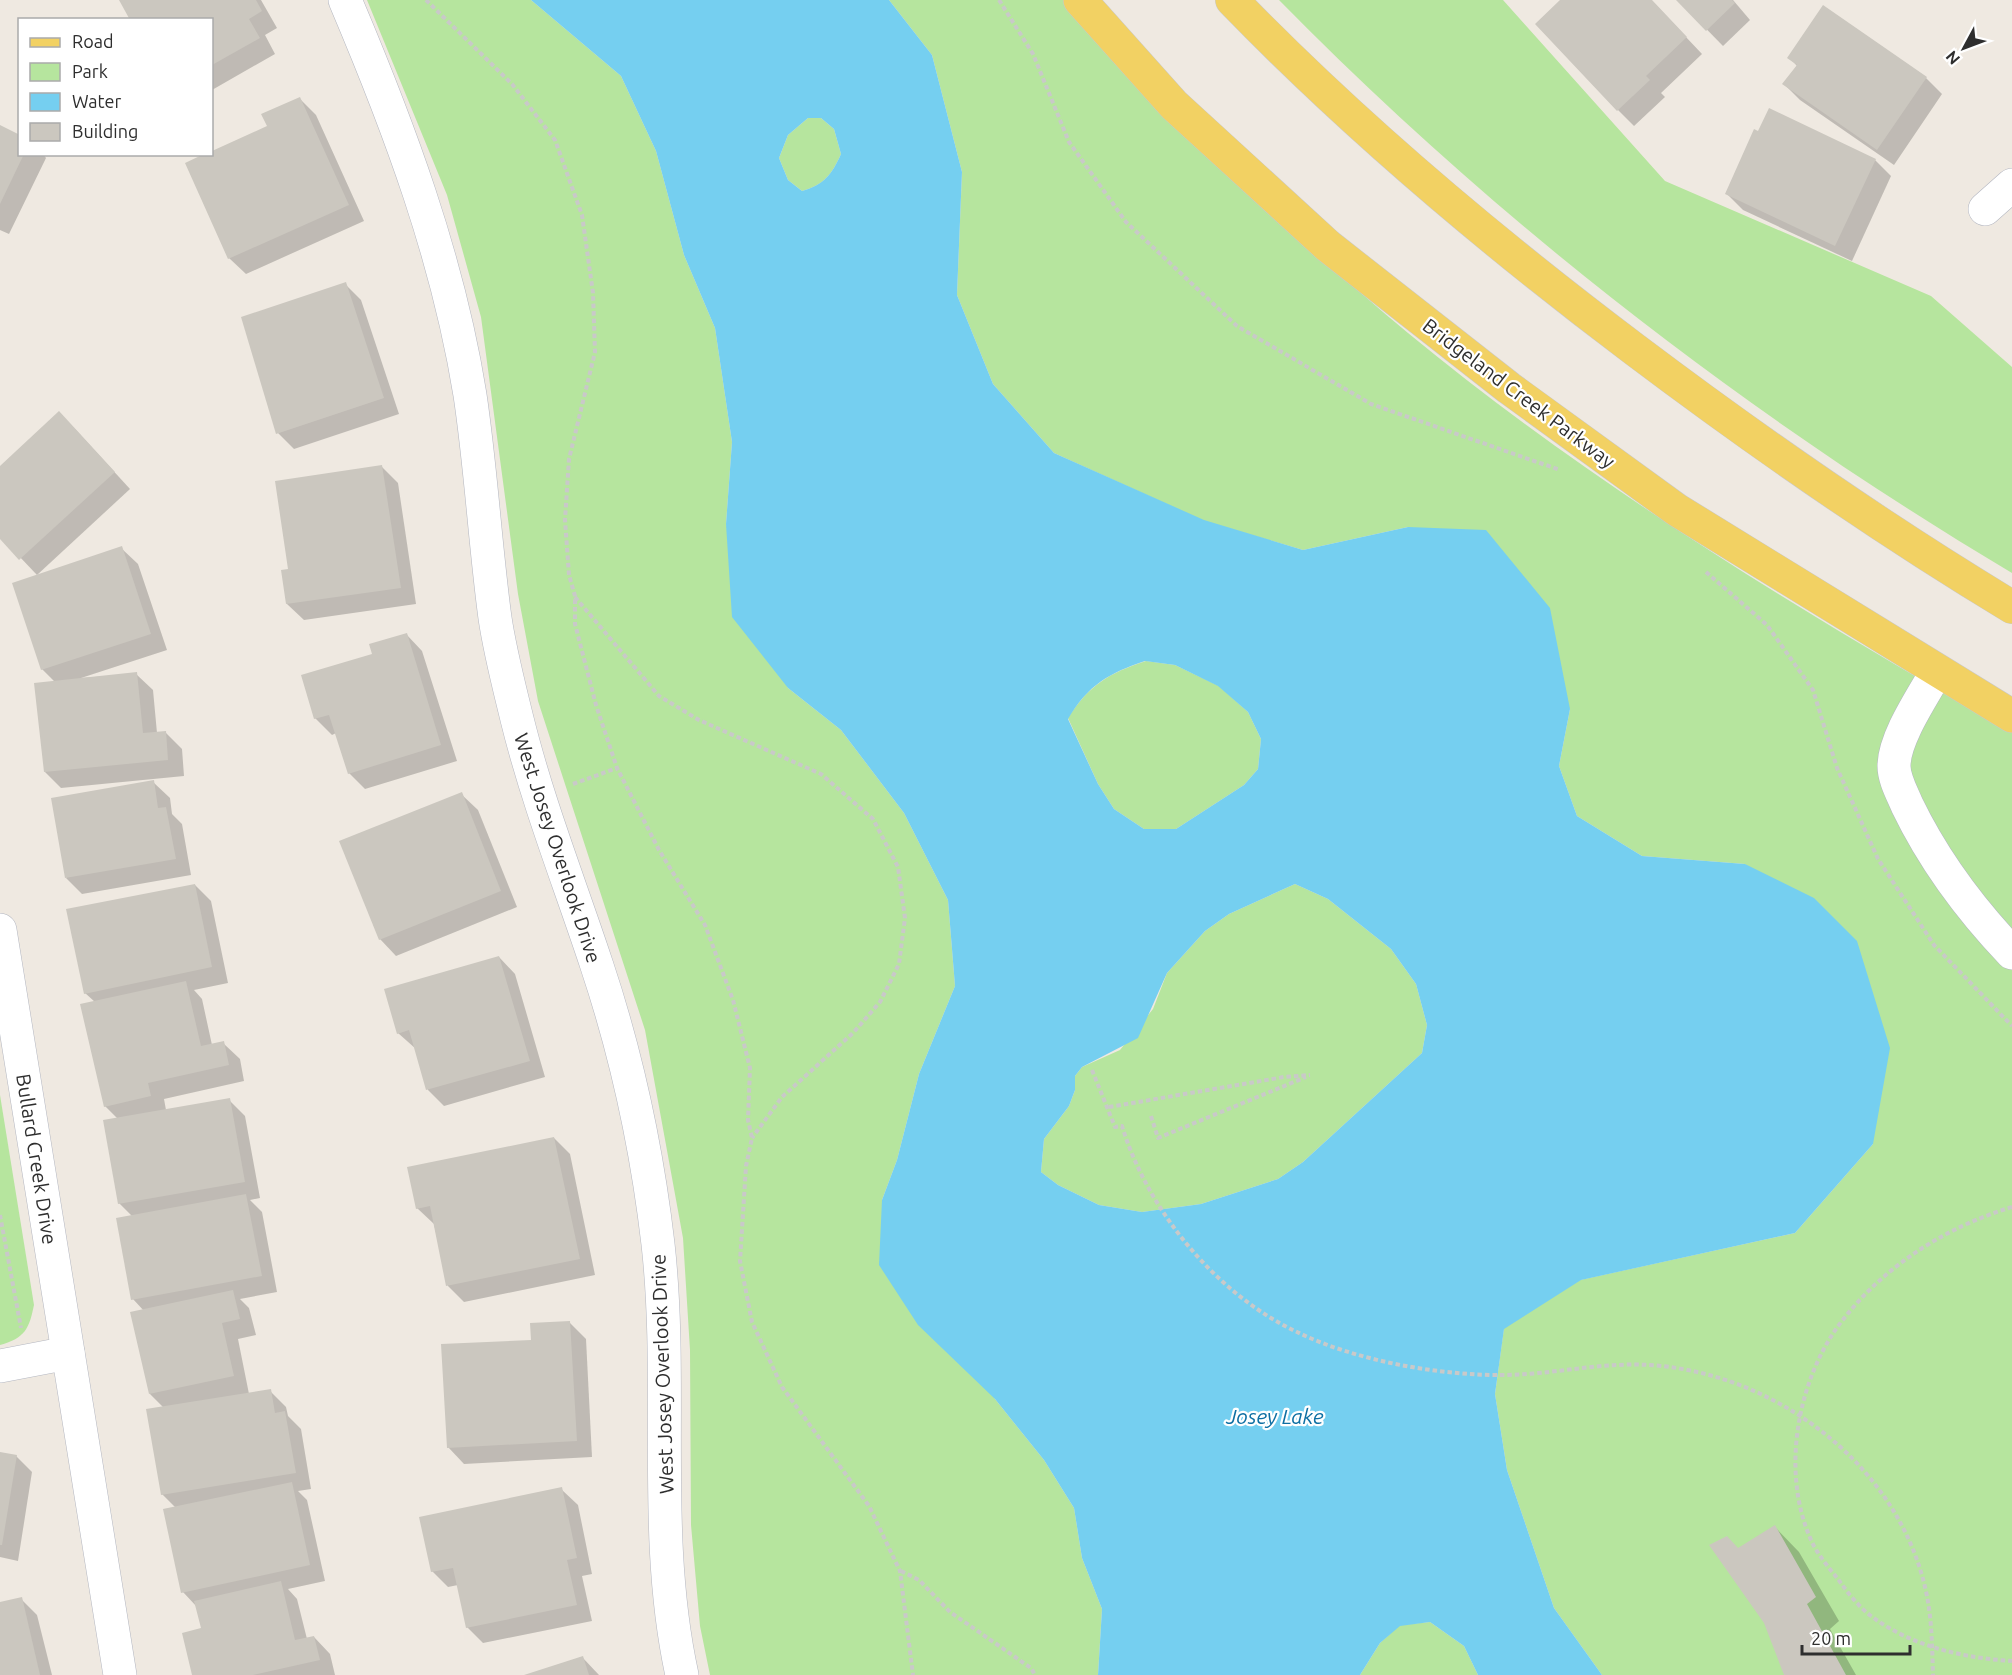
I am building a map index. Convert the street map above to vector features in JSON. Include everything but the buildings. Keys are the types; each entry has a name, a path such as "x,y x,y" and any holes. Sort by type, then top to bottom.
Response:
{"main road":[{"name":"Bridgeland Creek Parkway","path":"1080,0 1183,113 1328,246 1455,346 1677,510 2012,716"},
{"path":"1232,0 1399,161 1575,304 1736,426 1915,549 2012,607"}],"street":[{"name":"West Josey Overlook Drive","path":"345,0 415,179 450,294 470,395 496,623 517,721 539,796 597,967 625,1064 646,1154 658,1247 665,1338 667,1565 675,1643 682,1675"},
{"path":"1985,209 2012,185"},
{"path":"1937,671 1898,746 1894,767 1899,787 1946,874 1984,924 2012,953"},
{"name":"Bullard Creek Drive","path":"0,930 3,966 120,1675"},
{"path":"13,1363 68,1353"}],"path":[{"path":"426,0 512,84 555,140 582,215 593,293 595,352 569,459 565,520 575,624 596,705 617,768 659,850 705,925 733,1000 750,1068 748,1120 752,1138"},
{"path":"999,0 1033,54 1069,142 1126,222 1237,326 1371,404 1563,471"},
{"path":"1697,565 1767,625 1813,690 1837,768 1878,859 1934,945 2012,1026"},
{"path":"574,596 659,696 699,720 821,774 873,819 898,867 905,918 899,964 880,1002 854,1033 782,1096 752,1138 746,1166 740,1261 752,1322 782,1387 869,1506 900,1571 913,1675"},
{"path":"539,796 617,768"},
{"path":"1092,1070 1109,1107 1115,1127 1122,1126 1130,1150 1176,1230 1215,1275 1254,1305 1296,1332 1355,1354 1416,1367 1464,1372 1504,1375 1606,1365 1651,1365 1702,1373 1739,1384 1801,1415 1842,1447 1874,1484 1894,1513 1924,1585 1932,1646 1933,1675"},
{"path":"1109,1107 1284,1077 1310,1075 1158,1138 1151,1116"},
{"path":"2012,1207 1977,1218 1946,1232 1890,1272 1837,1329 1811,1378 1801,1415 1798,1431 1797,1481 1802,1513 1812,1543 1848,1592 1870,1615 1893,1631 1959,1655 2012,1661"},
{"path":"0,1215 13,1363"},
{"path":"900,1571 919,1580 950,1612 1032,1668 1035,1675"}],"green space":[{"path":"367,0 531,0 621,76 656,151 684,255 715,328 732,442 726,524 788,688 841,730 904,813 948,900 955,986 919,1074 897,1160 882,1200 995,1399 1044,1460 1074,1508 1082,1558 1102,1609 1098,1675 710,1675 700,1626 691,1525 690,1350 683,1238 645,1030 538,701 518,594 481,317 447,195"},
{"path":"889,0 1066,0 1232,171 1318,254 1408,333 1479,389 1626,495 1701,545 1855,641 2012,732 2012,1675 1602,1675 1554,1608 1507,1470 1495,1394 1504,1328 1580,1280 1795,1233 1873,1144 1745,864 1642,856 1577,816 1559,766 1570,709 1408,527 1303,550 1204,521 1054,453 993,384 957,295 962,172 932,55"},
{"path":"1279,0 1503,0 1665,181 1931,296 2012,367 2012,573 1913,512 1815,447 1720,380 1627,310 1448,160 1362,82"},
{"path":"808,118 821,118 834,129 841,154 822,182 802,191 788,180 779,158 788,135"},
{"path":"1146,661 1175,665 1219,686 1248,712 1261,739 1258,769 1244,785 1176,829 1144,829 1114,809 1098,784 1068,718 1084,697 1101,682 1121,670"},
{"path":"1295,884 1328,899 1391,949 1416,984 1427,1025 1422,1053 1303,1162 1278,1179 1201,1204 1142,1212 1099,1205 1058,1185 1041,1172 1044,1139 1069,1106 1075,1090 1075,1076 1082,1067 1120,1050 1153,1009 1167,973 1205,931 1229,914"},
{"path":"0,1095 34,1305 25,1331 15,1339 0,1345"},
{"path":"1430,1622 1464,1646 1478,1675 1360,1675 1380,1643 1400,1625"}],"water":[{"name":"Josey Lake","path":"531,0 889,0 932,55 962,172 957,295 993,384 1054,453 1204,520 1303,550 1408,527 1486,530 1550,608 1570,709 1559,766 1577,816 1642,856 1745,864 1814,898 1857,941 1890,1048 1873,1144 1795,1233 1581,1280 1504,1329 1495,1394 1507,1470 1554,1608 1602,1675 1478,1675 1464,1646 1430,1622 1400,1626 1380,1643 1360,1675 1098,1675 1102,1609 1082,1558 1074,1508 1044,1460 995,1399 918,1325 879,1265 882,1200 897,1160 919,1074 955,986 948,900 904,813 841,730 788,688 732,617 726,524 732,442 715,328 684,255 656,151 621,76","holes":["808,118 821,118 834,129 841,154 822,182 802,191 788,180 779,158 788,135","1145,661 1175,665 1218,686 1248,712 1261,739 1258,769 1244,785 1176,829 1144,829 1114,809 1098,784 1068,719 1083,697 1100,682 1121,670","1295,884 1328,899 1391,949 1416,984 1427,1025 1422,1053 1303,1162 1278,1179 1201,1204 1142,1212 1099,1205 1058,1185 1041,1172 1044,1139 1069,1106 1075,1090 1075,1076 1082,1067 1138,1038 1167,973 1205,931 1229,914"]}]}
